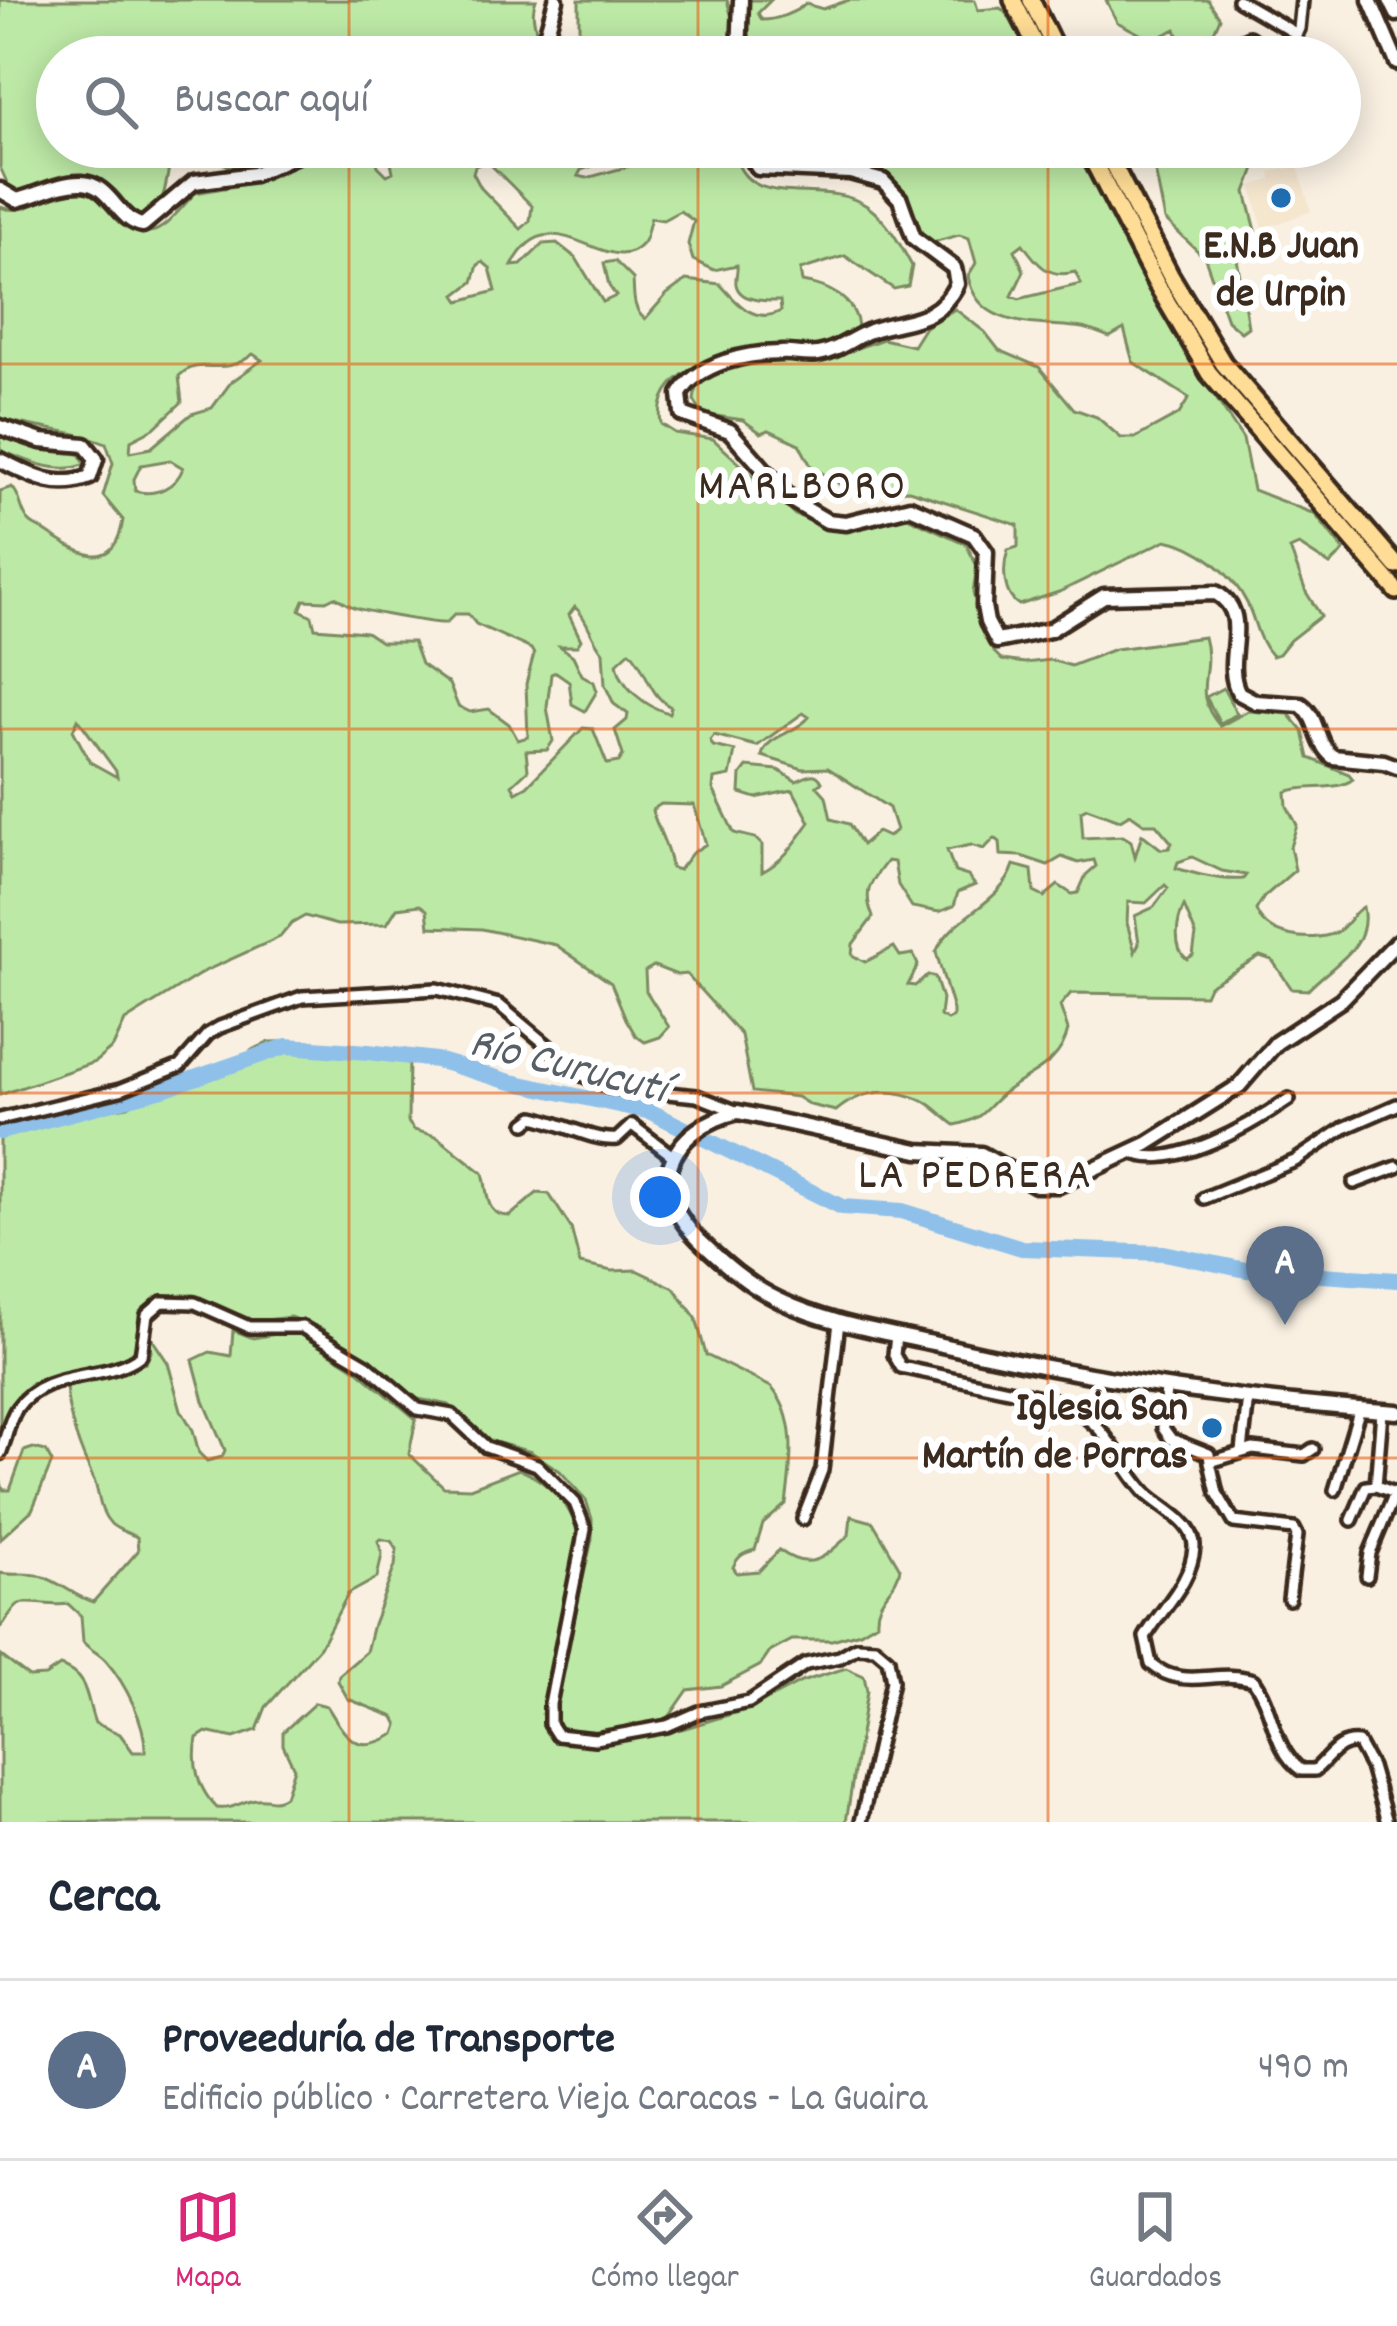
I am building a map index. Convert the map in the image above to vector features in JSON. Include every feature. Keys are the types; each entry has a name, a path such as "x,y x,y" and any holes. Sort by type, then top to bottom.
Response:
{"highway":[{"path":"1013,0 1031,36"},
{"path":"1031,0 1049,36"},
{"path":"1097,168 1156,284 1209,373 1397,592"},
{"path":"1115,168 1222,363 1397,566"}],"main road":[{"path":"546,36 556,0"},
{"path":"739,36 740,0"},
{"path":"1370,0 1397,63"},
{"path":"1390,0 1397,14"},
{"path":"0,190 17,200 88,183 106,194 131,223 143,225 194,182 268,168"},
{"path":"758,168 850,172 883,181 900,199 911,235 954,268 956,284 922,320 867,332 821,353 766,354 703,370 680,394 682,414 730,431 791,500 826,520 846,523 910,507 974,535 986,552 984,606 997,641 1049,631 1104,596 1216,593 1226,599 1237,618 1232,669 1239,693 1256,702 1292,703 1309,710 1319,743 1333,758 1397,767"},
{"path":"0,427 41,441 85,445 96,459 90,477 64,483 42,480 0,460"},
{"path":"1390,1411 1059,1372 839,1322 778,1299 728,1268 687,1228 669,1194 668,1175 674,1156 687,1140 717,1118 738,1112 918,1151 981,1154 1044,1187 1070,1181 1131,1152 1240,1087 1276,1043 1341,1000 1397,942"}],"street":[{"path":"1238,0 1297,34 1302,0"},
{"path":"0,1119 120,1090 180,1066 220,1027 302,998 422,989 499,1004 584,1076 609,1087 697,1096 738,1112"},
{"path":"1131,1152 1154,1160 1201,1147 1289,1100"},
{"path":"1204,1198 1295,1162 1344,1128 1397,1106"},
{"path":"526,1123 534,1117 563,1122 600,1140 617,1139 632,1125 674,1156"},
{"path":"1354,1183 1397,1167"},
{"path":"0,1454 17,1408 30,1397 62,1379 138,1359 146,1316 155,1304 195,1303 256,1328 302,1327 367,1365 418,1409 452,1415 486,1447 532,1461 575,1503 585,1537 550,1704 550,1724 557,1735 595,1739 667,1726 699,1712 741,1705 802,1666 840,1657 857,1647 884,1654 892,1681 861,1822"},
{"path":"803,1519 822,1470 839,1322"},
{"path":"896,1335 894,1355 901,1367 1055,1400 1094,1425 1149,1496 1186,1526 1192,1537 1190,1563 1172,1600 1145,1637 1151,1664 1168,1676 1185,1680 1238,1676 1252,1680 1266,1701 1286,1756 1301,1770 1315,1770 1336,1748 1358,1743 1387,1822"},
{"path":"1166,1388 1162,1428 1171,1439 1209,1454 1217,1493 1234,1522 1294,1529 1298,1534 1288,1599"},
{"path":"1242,1451 1248,1397"},
{"path":"1360,1408 1337,1484 1395,1493 1370,1553 1367,1576"},
{"path":"1352,1520 1371,1487 1390,1411"},
{"path":"1210,1462 1242,1451 1304,1455 1313,1449"}],"shaded area":[{"name":"E.N.B Juan de Urpin","path":"1298,168 1311,211 1263,229 1251,186 1271,180 1270,172"}],"green space":[{"path":"0,0 536,0 535,36 36,36 36,168 169,168 162,199 141,217 104,182 81,177 24,194 9,187 0,167"},
{"path":"579,0 727,0 733,21 732,36 579,35"},
{"path":"746,0 771,0 758,13 762,20 806,4 823,9 849,0 975,0 978,10 1006,12 1019,36 749,36"},
{"path":"1106,0 1208,0 1220,18 1212,36 1178,36 1176,29 1161,36 1144,36 1117,22"},
{"path":"281,168 380,168 387,175 392,168 474,168 481,188 521,229 530,221 532,206 494,168 587,168 578,176 587,178 623,168 740,168 752,182 768,189 849,197 867,206 887,226 912,266 908,286 894,289 845,256 800,270 802,282 830,290 846,301 858,328 830,345 770,348 705,363 671,386 662,403 661,424 675,433 713,439 795,515 824,525 849,526 907,517 966,544 977,566 976,603 994,652 1002,660 1050,660 1071,666 1115,649 1204,637 1204,692 1220,726 1248,711 1289,714 1303,731 1309,758 1353,779 1286,792 1297,825 1290,847 1295,870 1256,910 1279,932 1314,937 1339,931 1363,907 1362,934 1356,944 1308,990 1292,989 1272,960 1260,956 1209,986 1205,995 1071,993 1060,1006 1068,1030 1058,1053 977,1117 955,1125 926,1102 899,1093 866,1095 836,1111 797,1097 752,1092 741,1035 686,974 654,966 645,971 646,991 669,1027 660,1037 645,1042 626,1019 611,983 556,945 482,929 429,927 427,910 420,905 397,908 387,924 337,925 305,916 280,937 205,971 125,1021 113,1047 95,1062 0,1095 0,491 12,487 31,523 92,555 111,549 123,520 103,496 113,463 106,443 0,418 0,207 22,209 61,192 82,189 144,232 162,227 195,193 246,184","holes":["680,211 694,221 688,244 693,260 714,270 737,265 738,290 754,299 780,301 781,311 754,314 720,284 686,280 645,319 636,306 633,279 615,261 604,263 616,296 603,302 576,258 557,243 543,244 521,265 512,266 527,245 543,236 628,253 644,241 651,218 663,220","483,262 490,268 496,291 460,301 456,295 473,282","253,354 262,360 231,382 212,408 191,414 151,448 130,452 131,440 154,428 182,402 179,376 196,367 231,365","170,460 183,468 164,489 150,493 135,491 134,479 141,465","334,597 382,614 446,623 455,614 468,614 476,624 531,649 534,654 526,684 528,737 518,740 509,724 489,709 470,712 458,706 449,684 421,664 413,642 381,642 366,632 315,628 312,616 300,610 304,600","575,607 603,652 605,685 614,704 628,714 615,730 623,755 619,762 607,764 593,729 583,728 516,792 512,785 528,770 526,751 547,750 553,741 547,707 551,674 556,672 569,681 572,704 585,711 597,691 573,656 560,646 577,646 581,640 569,615","630,651 657,695 671,707 669,713 643,701 617,663","803,713 809,717 769,743 762,756 803,769 828,768 889,808 896,830 888,837 877,832 862,845 849,824 831,819 826,796 817,786 822,782 816,776 796,781 778,770 747,767 741,775 740,793 756,798 793,790 810,822 783,856 762,872 762,845 755,838 734,833 713,789 714,779 730,776 735,751 713,746 714,735 757,746","78,719 117,777 90,762 73,730","661,804 694,805 706,844 679,870 671,868 652,810","1087,808 1120,820 1130,814 1144,824 1156,824 1172,843 1161,849 1142,834 1135,857 1131,841 1123,836 1083,838 1081,811","995,838 1001,855 1048,865 1062,857 1078,863 1094,860 1096,866 1078,893 1058,885 1044,897 1034,892 1032,870 1014,865 999,890 954,928 936,952 953,1010 953,1017 947,1020 940,1016 942,999 935,977 928,975 915,986 908,985 918,965 913,954 900,956 894,947 865,962 852,955 853,944 873,917 870,887 887,861 894,862 898,885 912,907 939,912 954,906 958,892 975,885 968,876 955,872 947,850 971,845 984,849","1192,857 1222,871 1246,875 1226,879 1176,868 1178,862","1165,885 1168,888 1154,907 1135,916 1139,943 1135,952 1127,923 1128,902 1146,903","1184,906 1196,935 1193,955 1187,959 1178,941"]},
{"path":"860,168 1088,168 1173,333 1243,439 1253,490 1315,514 1344,551 1330,565 1299,545 1290,549 1321,616 1272,656 1233,581 1202,555 1166,540 1059,592 1019,605 1010,595 1005,573 1008,550 1018,547 1018,525 909,490 852,492 811,466 799,444 769,430 761,433 743,420 702,414 694,400 697,382 719,370 751,361 826,359 883,339 913,346 925,327 955,309 985,332 999,350 1039,367 1074,409 1097,417 1121,438 1135,438 1179,414 1189,398 1133,362 1124,329 1110,337 1013,320 984,306 968,276 976,263 969,238 959,235 926,244 916,239 895,190 875,172","holes":["1023,244 1050,271 1075,272 1081,284 1019,299 1012,296 1024,271 1015,250"]},
{"path":"1155,168 1255,168 1246,192 1260,246 1236,252 1248,327 1241,332 1227,320 1205,258 1165,220"},
{"path":"0,433 40,450 79,454 85,464 54,467 20,458 0,450"},
{"path":"1223,688 1237,714 1220,723 1206,697"},
{"path":"309,1041 409,1060 408,1122 414,1130 436,1136 483,1173 495,1212 510,1216 537,1193 549,1194 571,1228 580,1264 636,1270 674,1288 696,1318 706,1355 771,1387 789,1428 786,1504 763,1524 755,1550 737,1560 733,1567 737,1573 759,1571 779,1550 800,1561 816,1560 849,1535 851,1516 873,1522 900,1568 879,1606 877,1622 832,1640 792,1640 770,1652 761,1665 721,1686 688,1690 665,1723 672,1730 682,1729 751,1708 801,1682 846,1668 864,1676 867,1691 846,1822 0,1822 0,1655 29,1677 45,1676 60,1666 70,1670 82,1683 95,1723 120,1734 133,1752 145,1752 133,1704 106,1661 83,1642 81,1616 68,1604 23,1603 0,1628 0,1573 40,1576 93,1602 138,1551 137,1537 114,1526 104,1513 76,1434 66,1386 146,1363 150,1336 168,1363 181,1410 207,1461 222,1457 225,1450 193,1360 210,1352 231,1356 233,1330 253,1338 294,1331 356,1369 416,1419 409,1454 444,1487 470,1488 519,1469 550,1489 567,1507 578,1541 542,1714 551,1737 564,1744 577,1740 574,1733 559,1726 554,1706 592,1539 586,1500 560,1471 531,1452 488,1440 449,1405 413,1398 386,1372 321,1328 290,1317 249,1322 194,1295 159,1296 139,1314 135,1355 39,1382 10,1407 0,1429 0,1123 128,1106 166,1083 194,1082 226,1073 252,1050 270,1042","holes":["378,1541 391,1541 397,1549 395,1566 366,1652 338,1681 348,1699 394,1717 395,1734 361,1743 347,1735 327,1706 315,1703 283,1732 283,1745 294,1768 285,1796 217,1808 198,1776 197,1738 206,1732 234,1738 257,1730 266,1707 320,1647 348,1594 377,1578 382,1554"]},
{"path":"24,1451 46,1451 52,1462 32,1510 0,1539 0,1477 3,1490 10,1490"}],"waterway":[{"name":"Río Curucutí","path":"0,1132 163,1089 287,1046 368,1052 436,1060 507,1081 651,1112 842,1207 902,1211 1022,1248 1164,1253 1246,1270 1397,1280"}],"place":[{"name":"E.N.B Juan de Urpin","path":"1281,198"},
{"name":"Proveeduría de Transporte","path":"1285,1325"},
{"name":"Iglesia San Martín de Porras","path":"1212,1428"}],"district":[{"name":"MARLBORO","path":"803,482"},
{"name":"LA PEDRERA","path":"976,1171"}]}
